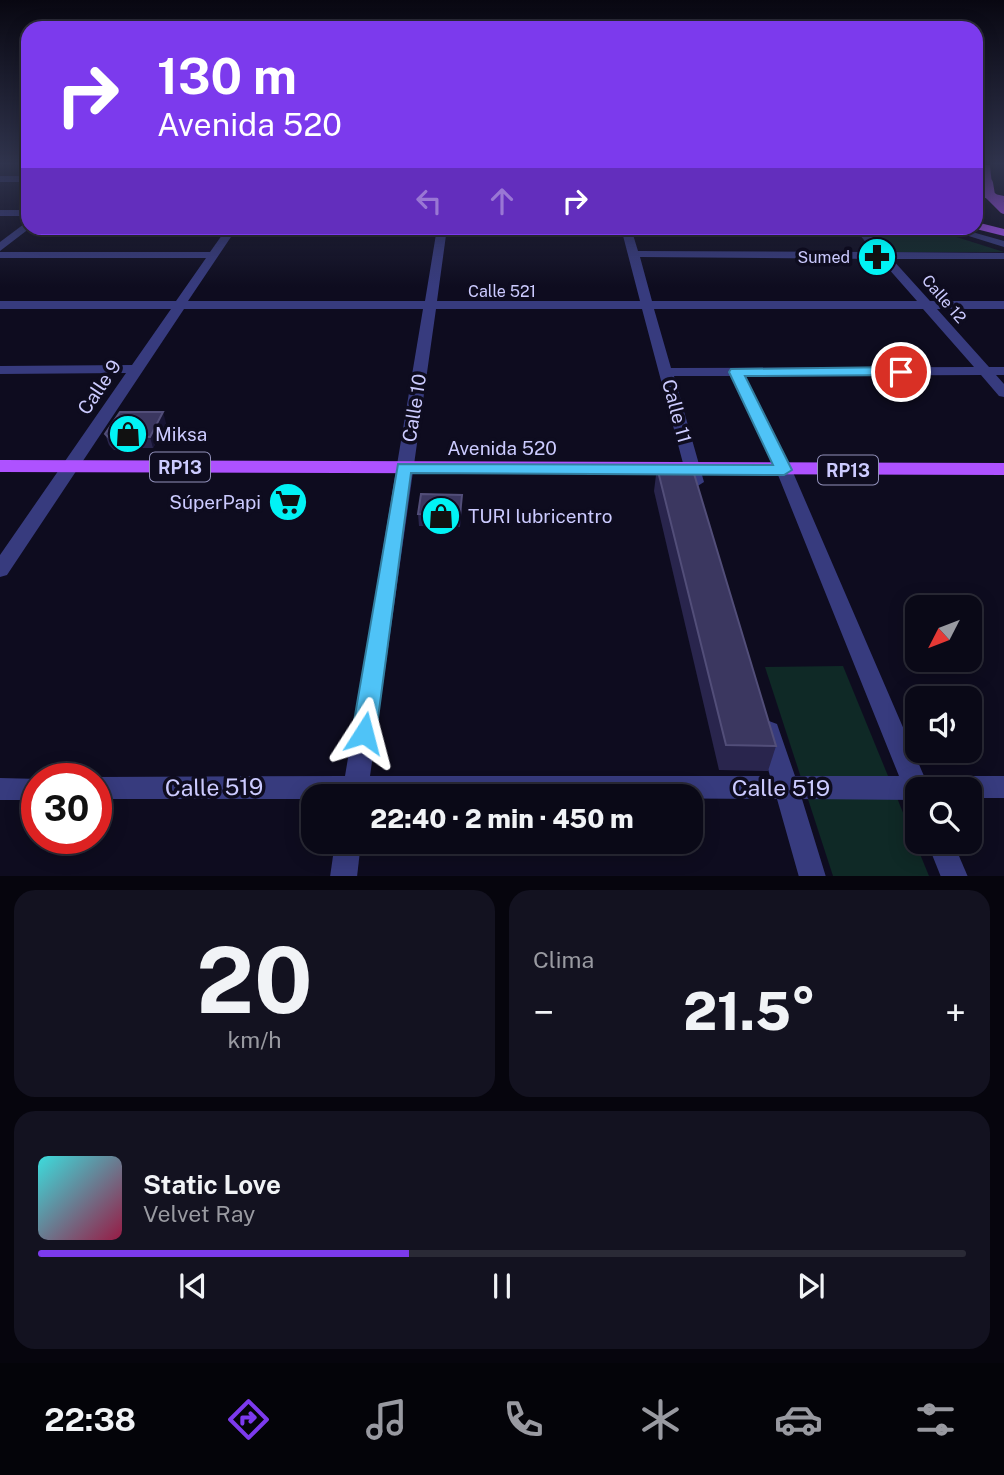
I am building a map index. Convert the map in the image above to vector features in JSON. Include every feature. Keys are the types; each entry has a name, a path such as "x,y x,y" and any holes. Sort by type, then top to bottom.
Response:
{"main road":[{"path":"983,227 1004,233"},
{"name":"Avenida 520","path":"0,466 1004,470"}],"street":[{"path":"0,213 21,213"},
{"path":"0,247 21,230"},
{"name":"Calle 9","path":"0,570 227,235"},
{"name":"Calle 10","path":"356,784 441,235"},
{"name":"Calle 11","path":"628,235 700,496"},
{"name":"Calle 12","path":"865,235 1004,393"},
{"path":"972,235 1004,244"},
{"path":"634,254 1004,256"},
{"path":"0,255 214,255"},
{"name":"Calle 521","path":"0,305 1004,305"},
{"path":"0,370 136,369"},
{"path":"667,372 1004,372"},
{"path":"736,372 784,470 911,777"},
{"path":"762,708 813,876"},
{"name":"Calle 519","path":"982,787 1004,787"},
{"name":"Calle 519","path":"112,788 301,790"},
{"name":"Calle 519","path":"703,789 905,788"},
{"path":"0,789 21,789"},
{"path":"343,876 346,854"},
{"path":"945,854 955,876"}],"green space":[{"path":"873,235 950,235 1004,252 886,252"},
{"path":"843,666 905,817 905,854 920,854 929,876 833,876 765,667"}],"building":[{"path":"120,412 163,412 150,437 110,439 105,434"},
{"path":"657,467 692,467 776,746 726,745"},
{"path":"421,494 462,495 460,515 418,514"}],"place":[{"name":"Sumed","path":"877,257"},
{"name":"Miksa","path":"128,434"},
{"name":"SúperPapi","path":"288,502"},
{"name":"TURI lubricentro","path":"441,516"}],"route":[{"path":"364,733 404,468 784,470 736,372 901,372"}]}
